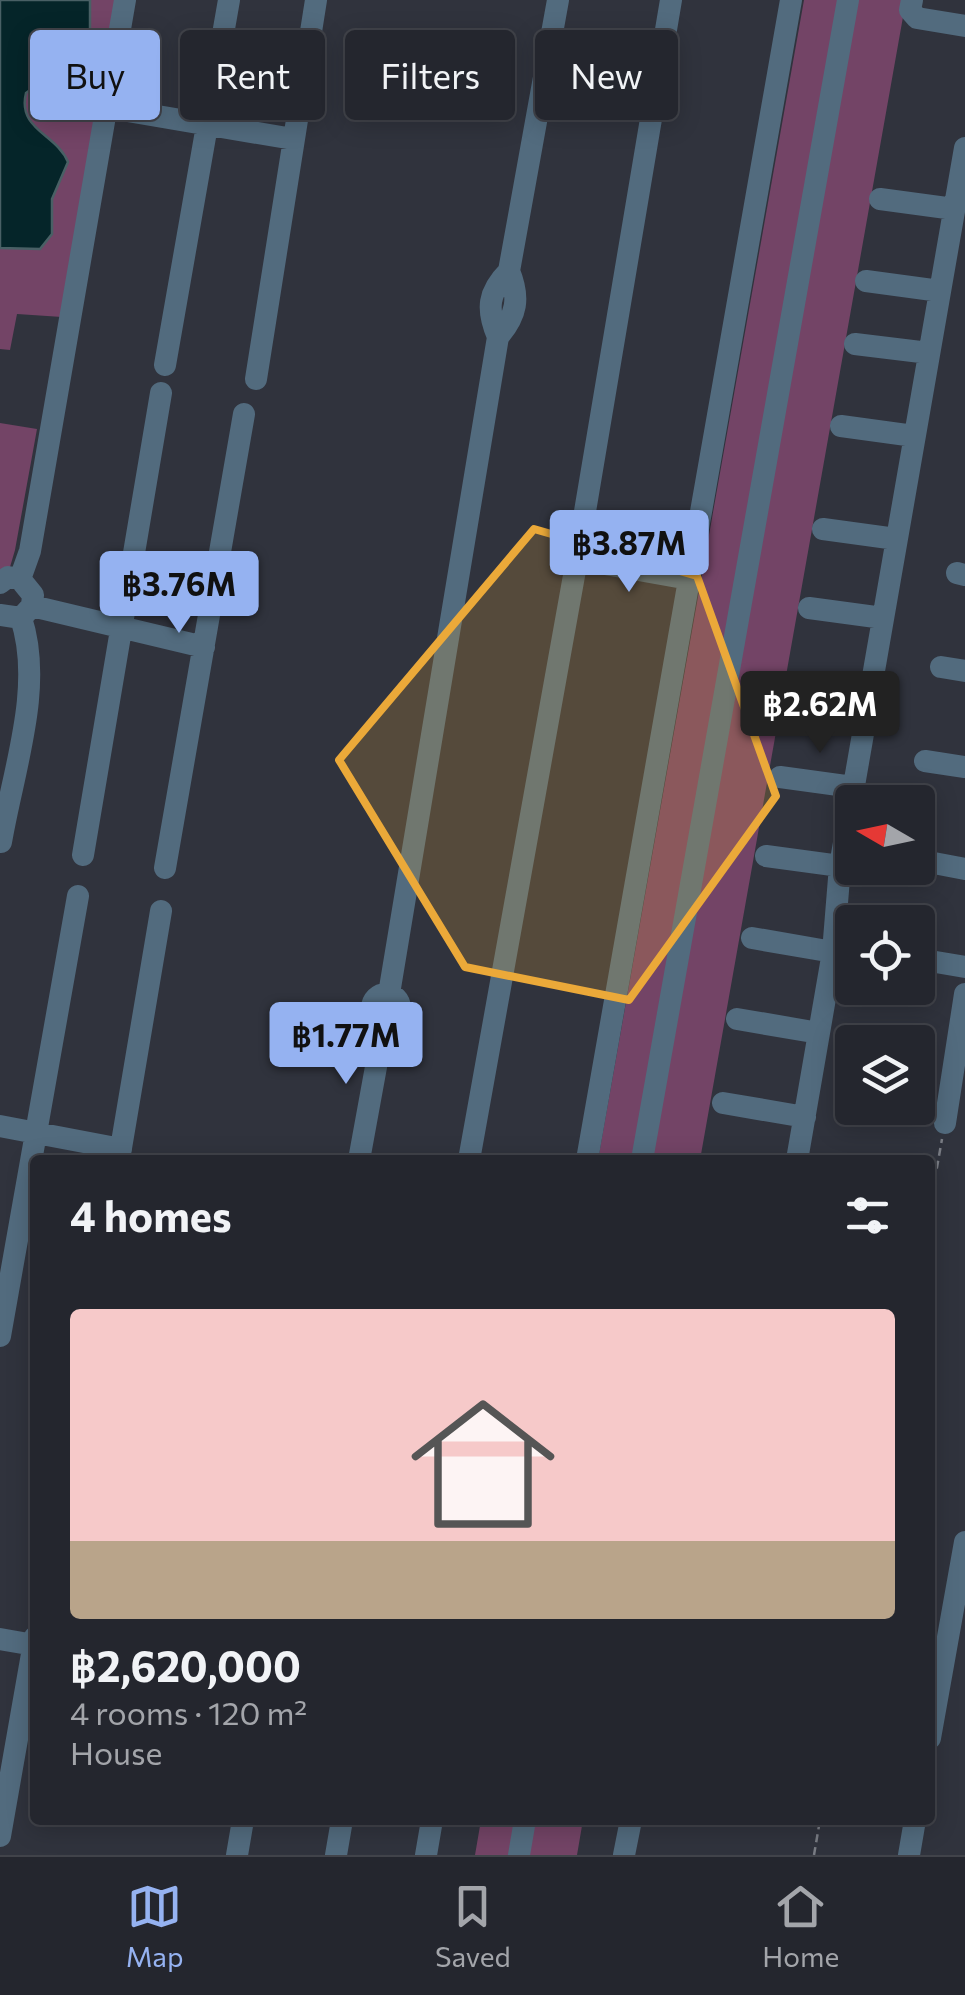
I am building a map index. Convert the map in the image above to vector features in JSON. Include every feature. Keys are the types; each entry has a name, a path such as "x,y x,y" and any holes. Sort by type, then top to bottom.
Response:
{"street":[{"path":"119,30 125,0"},
{"path":"165,365 229,0"},
{"path":"256,379 316,0"},
{"path":"360,1155 384,1023 374,1017 372,1006 378,996 389,994 498,337 514,319 518,291 509,271 558,0"},
{"path":"470,1155 577,559 671,0"},
{"path":"588,1155 791,0"},
{"path":"643,1155 848,0"},
{"path":"912,0 910,10 917,18 965,26"},
{"path":"160,116 293,139"},
{"path":"17,613 33,595 10,581 30,551 102,120"},
{"path":"853,785 965,148"},
{"path":"880,198 954,208"},
{"path":"866,281 940,291"},
{"path":"855,344 929,354"},
{"path":"82,855 161,393"},
{"path":"165,868 244,414"},
{"path":"840,426 914,436"},
{"path":"822,530 896,540"},
{"path":"577,559 689,578"},
{"path":"809,608 883,618"},
{"path":"17,613 204,647"},
{"path":"1,842 30,678 30,646 17,613"},
{"path":"941,667 965,670"},
{"path":"795,689 869,699"},
{"path":"925,760 965,767"},
{"path":"780,777 838,785"},
{"path":"766,856 835,865"},
{"path":"935,863 965,869"},
{"path":"798,1155 833,952 838,885"},
{"path":"32,1155 78,896"},
{"path":"0,1126 120,1154 161,911"},
{"path":"752,938 833,952"},
{"path":"935,962 965,967"},
{"path":"945,1123 965,994"},
{"path":"738,1019 819,1033"},
{"path":"723,1102 804,1117"},
{"path":"0,1336 30,1166"},
{"path":"935,1710 965,1542"},
{"path":"0,1639 30,1644"},
{"path":"0,1836 30,1667"},
{"path":"237,1855 242,1825"},
{"path":"336,1855 341,1825"},
{"path":"426,1855 431,1825"},
{"path":"519,1855 524,1825"},
{"path":"624,1855 630,1825"},
{"path":"909,1855 915,1825"}],"path":[{"path":"935,1180 945,1123"},
{"path":"814,1855 819,1825"}],"highlighted area":[{"path":"534,529 697,576 776,796 629,1000 465,967 339,760"}],"shaded area":[{"path":"0,0 115,0 110,30 30,30 30,120 95,120 62,317 17,314 10,350 0,349"},
{"path":"0,0 90,0 90,30 30,30 27,115 68,162 52,199 52,234 40,249 0,248"},
{"path":"804,0 906,0 701,1155 599,1155"},
{"path":"0,423 37,429 15,550 10,567 0,576"},
{"path":"480,1825 582,1825 577,1855 475,1855"}]}
